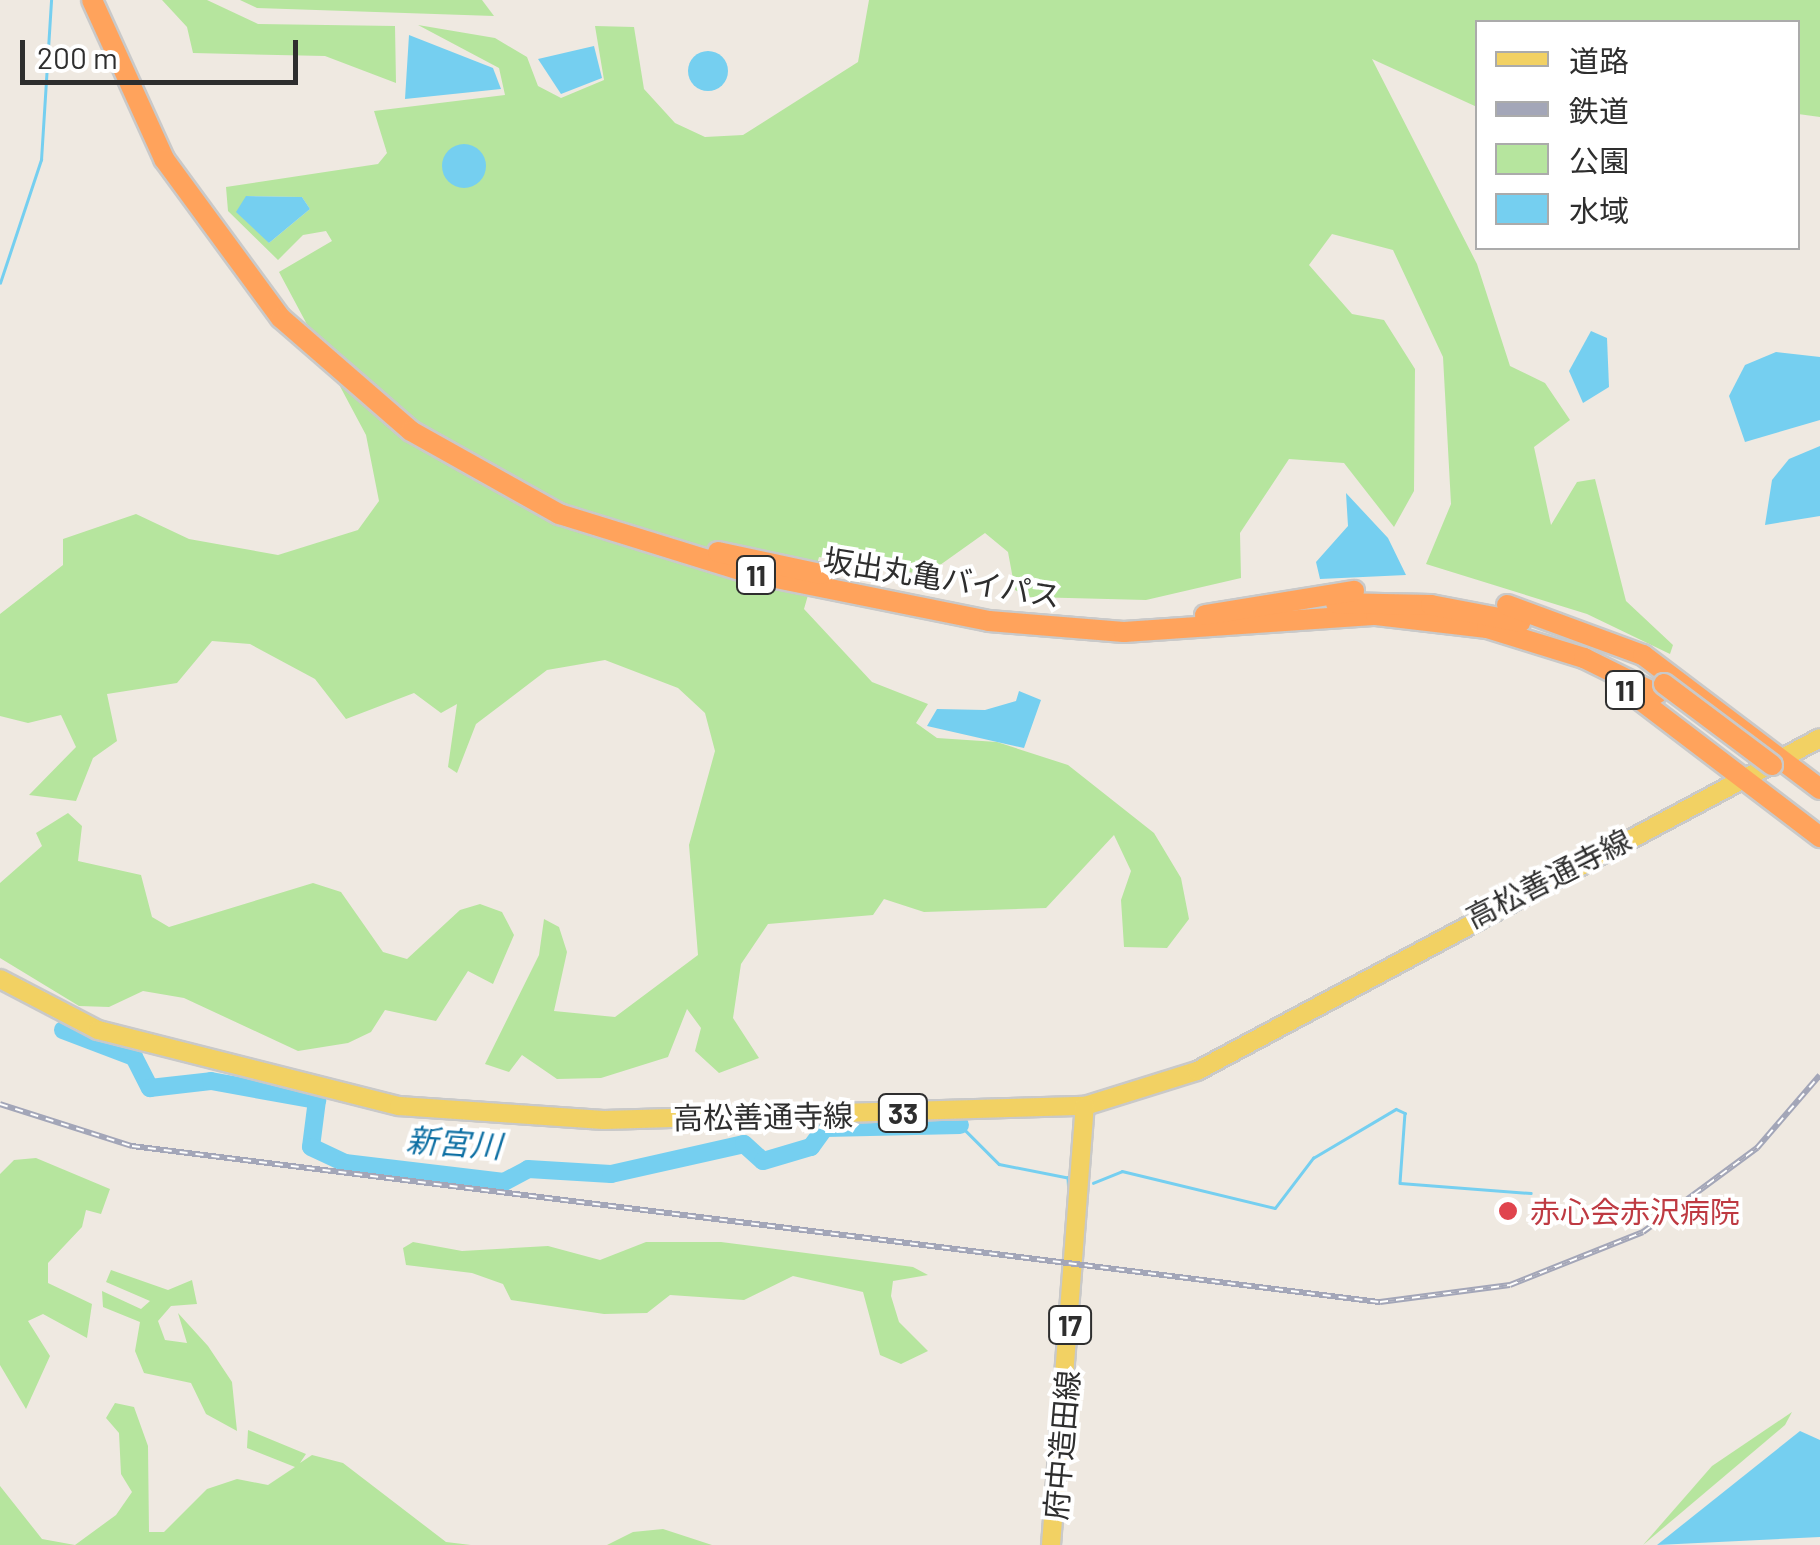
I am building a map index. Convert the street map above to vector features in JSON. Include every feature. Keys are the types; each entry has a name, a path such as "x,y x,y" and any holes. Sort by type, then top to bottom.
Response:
{"highway":[{"name":"坂出丸亀バイパス","path":"92,0 139,112 228,255 323,359 456,461 558,514 746,572 989,620 1182,630 1320,616 1435,620 1530,638 1660,689"},
{"name":"坂出丸亀バイパス","path":"106,0 149,108 236,247 369,384 498,470 680,543 913,593 1090,619 1205,616 1376,601 1483,612 1588,646 1660,689 1766,767"},
{"path":"1205,616 1370,591 1512,606 1643,656 1766,767"},
{"name":"11","path":"1182,630 1377,627 1484,639 1621,688 1766,767 1820,804"},
{"name":"11","path":"1766,767 1820,789"},
{"name":"11","path":"1766,767 1820,821"},
{"name":"11","path":"1766,767 1820,837"}],"main road":[{"name":"高松善通寺線","path":"0,979 22,995 98,1030 399,1106 604,1120 1085,1106 1196,1071 1820,738"},
{"path":"0,992 22,995"},
{"name":"府中造田線","path":"1051,1545 1085,1106"}],"green space":[{"path":"162,0 207,0 258,24 395,26 396,83 325,56 193,53 187,27"},
{"path":"240,0 482,0 494,16 257,8"},
{"path":"869,0 1820,0 1820,117 1800,114 1800,20 1475,20 1475,106 1372,59 1477,264 1510,366 1545,383 1570,420 1534,447 1551,525 1577,482 1595,479 1626,601 1673,645 1670,654 1587,614 1426,564 1451,504 1443,357 1393,250 1332,234 1309,265 1352,314 1384,320 1415,369 1414,491 1394,527 1344,463 1289,459 1240,533 1241,578 1146,600 1030,597 1015,590 1008,552 985,533 926,575 819,557 804,609 872,682 928,704 916,723 937,738 997,742 1068,765 1154,833 1181,878 1189,919 1167,948 1124,947 1121,900 1131,871 1114,835 1046,908 924,912 884,899 873,915 768,924 741,964 733,1018 759,1058 719,1073 695,1051 701,1028 687,1009 668,1057 601,1078 557,1079 522,1055 509,1072 485,1064 539,955 544,919 559,927 567,952 554,1011 615,1017 698,955 689,845 715,751 705,713 678,688 605,660 547,670 476,724 457,773 448,767 457,704 441,713 414,693 346,719 315,679 250,644 212,641 177,683 107,694 117,741 93,758 76,801 29,795 76,747 61,715 28,723 0,716 0,614 63,565 63,539 136,514 189,539 278,555 358,530 379,501 366,435 279,272 332,241 326,231 303,235 278,260 228,211 226,187 378,164 387,153 374,111 505,95 499,68 418,25 495,38 527,57 538,86 561,98 604,80 595,26 634,27 644,89 675,123 705,137 743,135 858,62","holes":["246,196 302,197 310,209 269,243"]},
{"path":"68,813 82,826 78,861 141,875 152,917 169,927 313,883 341,892 383,952 407,959 460,910 480,904 502,912 514,935 493,984 468,971 436,1021 385,1010 371,1032 348,1043 298,1051 184,998 143,991 109,1007 79,1006 0,958 0,883 42,846 36,833"},
{"path":"36,1158 110,1189 101,1214 86,1210 82,1227 48,1263 48,1283 92,1304 87,1338 43,1314 28,1321 50,1356 26,1409 0,1365 0,1174 14,1160"},
{"path":"413,1242 462,1251 548,1246 600,1260 646,1242 721,1242 913,1267 928,1275 893,1281 891,1296 899,1322 928,1351 901,1364 880,1355 863,1292 793,1276 744,1300 670,1295 647,1313 604,1314 511,1300 503,1284 472,1273 406,1265 403,1248"},
{"path":"111,1270 168,1290 192,1280 197,1304 171,1306 158,1321 165,1340 187,1343 178,1313 208,1346 232,1382 237,1431 206,1414 191,1383 144,1373 135,1351 140,1322 103,1307 102,1291 141,1309 150,1301 106,1282"},
{"path":"115,1403 134,1407 148,1446 149,1532 164,1532 207,1489 237,1479 268,1485 295,1467 247,1448 248,1430 306,1454 300,1463 312,1455 343,1463 446,1542 471,1545 75,1545 116,1515 132,1492 121,1474 119,1433 106,1418"},
{"path":"1792,1412 1785,1425 1643,1545 1712,1466"},
{"path":"0,1486 42,1539 75,1545 0,1545"},
{"path":"663,1529 712,1545 607,1545 633,1532"}],"water":[{"path":"409,35 493,68 501,89 405,99"},
{"path":"594,46 602,78 561,94 538,59"},
{"path":"708,51 722,57 728,71 722,85 708,91 694,85 688,71 694,57"},
{"path":"464,144 480,150 486,166 480,182 464,188 448,182 442,166 448,150"},
{"path":"246,196 302,197 310,209 269,243 236,212"},
{"path":"1591,331 1607,338 1609,387 1583,403 1569,371"},
{"path":"1776,352 1820,357 1820,420 1745,442 1729,396 1745,365"},
{"path":"1820,446 1820,516 1765,525 1772,480 1789,459"},
{"path":"1346,493 1388,538 1406,575 1320,579 1316,562 1348,526"},
{"path":"1019,691 1041,700 1024,748 927,726 937,709 985,710 1016,701"},
{"path":"1800,1431 1820,1440 1820,1537 1657,1545"}],"waterway":[{"path":"0,283 41,160 51,0"},
{"name":"新宮川","path":"63,1030 134,1057 150,1088 211,1081 317,1100 311,1147 345,1163 504,1182 528,1169 611,1174 744,1144 763,1161 811,1147 825,1128 960,1125"},
{"path":"1093,1183 1122,1171 1275,1208 1313,1158 1396,1109 1405,1113 1400,1183 1531,1193"},
{"path":"960,1125 999,1164 1070,1178"},
{"path":"1068,1177 1069,1198"}],"railway":[{"path":"0,1104 132,1146 1380,1302 1510,1285 1643,1232 1757,1148 1820,1075"}],"place":[{"name":"赤心会赤沢病院","path":"1508,1211"}]}
